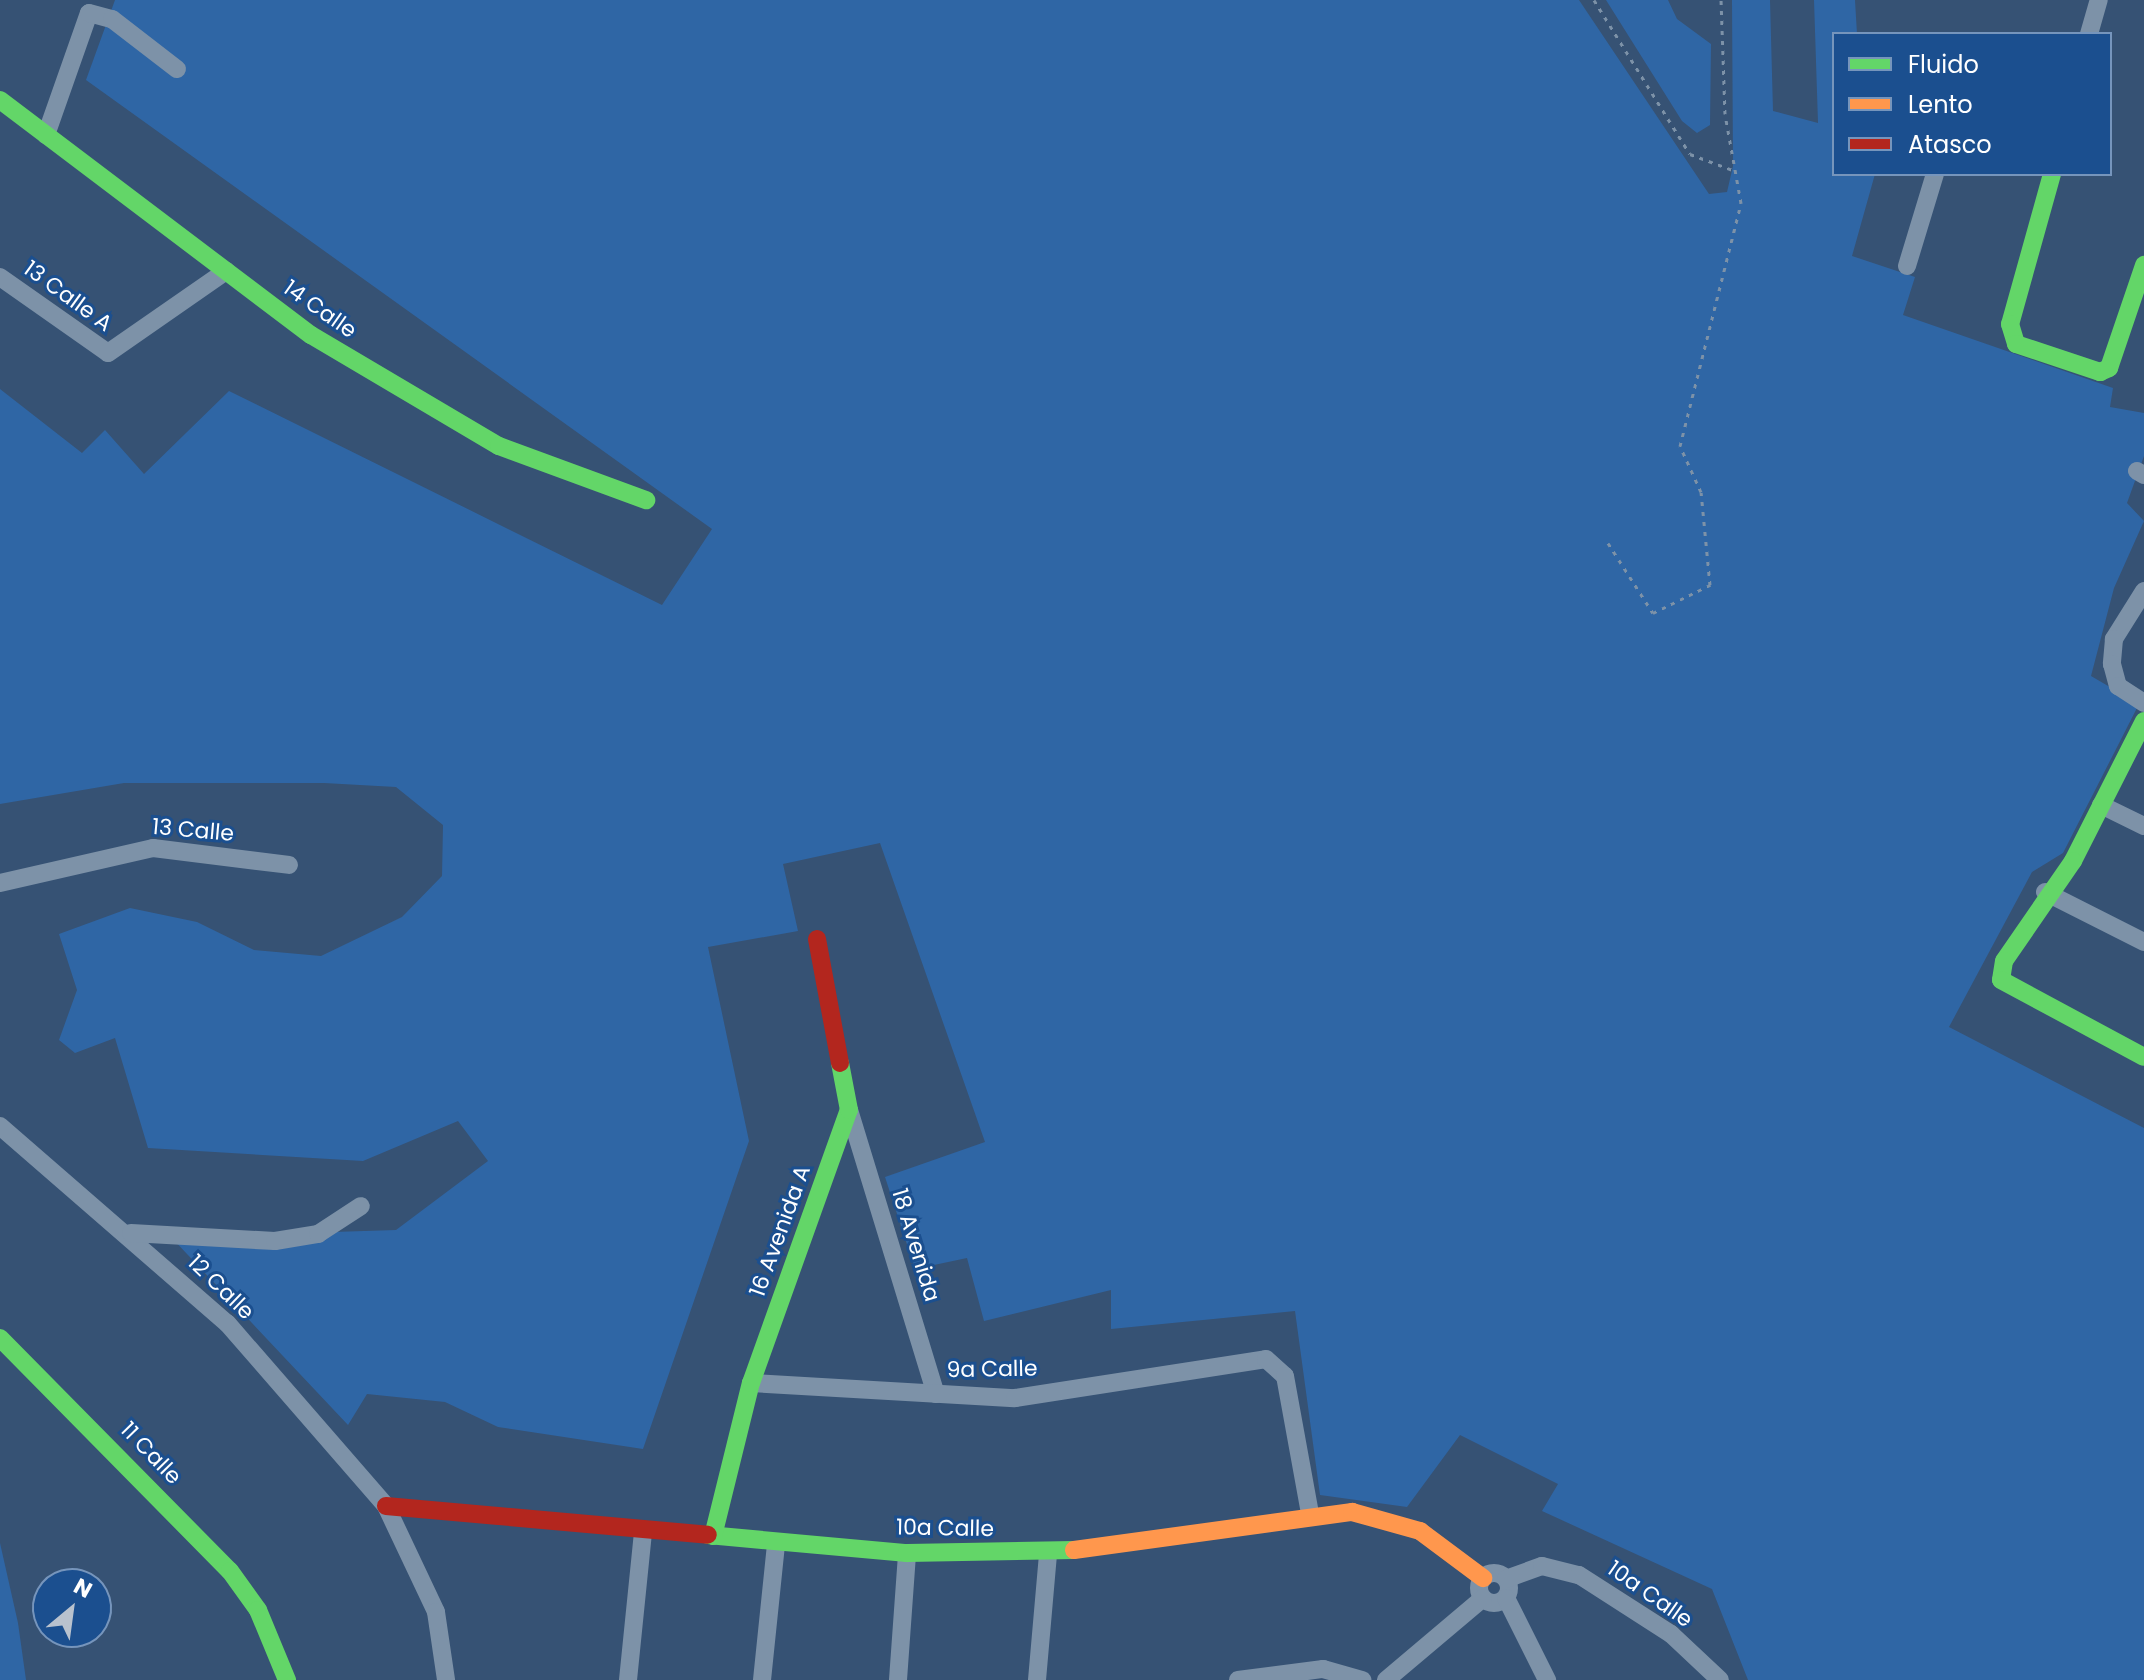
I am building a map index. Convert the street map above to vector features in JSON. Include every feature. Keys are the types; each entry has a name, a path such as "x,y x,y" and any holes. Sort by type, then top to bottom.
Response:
{"street":[{"path":"2090,32 2099,0"},
{"path":"46,135 89,13 112,19 177,69"},
{"name":"14 Calle","path":"0,100 311,335 499,446 646,500"},
{"path":"1907,266 1934,176"},
{"path":"2051,176 2010,324 2016,344 2100,372 2109,368 2144,265"},
{"name":"13 Calle A","path":"0,277 108,353 226,271"},
{"path":"2144,591 2114,639 2112,664 2118,686 2144,703"},
{"path":"2144,721 2073,861 2045,892 2001,980 2144,1057"},
{"path":"2101,805 2144,826"},
{"name":"13 Calle","path":"0,883 153,848 289,865"},
{"path":"2045,892 2144,942"},
{"path":"817,939 849,1110"},
{"name":"16 Avenida A","path":"713,1536 751,1383 849,1110"},
{"name":"18 Avenida","path":"849,1110 936,1394"},
{"name":"12 Calle","path":"0,1126 131,1233 227,1323 386,1506 436,1612 446,1680"},
{"path":"131,1233 275,1241 318,1234 361,1206"},
{"name":"11 Calle","path":"0,1338 130,1464 258,1610 287,1680"},
{"name":"9a Calle","path":"751,1383 1015,1398 1266,1359 1278,1364 1310,1514"},
{"name":"10a Calle","path":"386,1506 776,1544 907,1553 1048,1553 1310,1514 1387,1516 1483,1578"},
{"path":"628,1680 643,1532"},
{"path":"762,1680 776,1544"},
{"path":"898,1680 907,1553"},
{"path":"1037,1680 1048,1553"},
{"name":"10a Calle","path":"1506,1588 1542,1566 1579,1575 1671,1634 1720,1680"},
{"path":"1483,1598 1483,1578 1506,1588 1547,1680"},
{"path":"1386,1680 1483,1598 1506,1588"},
{"path":"1238,1680 1323,1669 1362,1680"}],"path":[{"path":"1594,0 1690,154 1735,171"},
{"path":"1608,543 1653,613 1710,585 1701,492 1680,446 1741,203 1725,114 1721,0"}],"shaded area":[{"path":"115,0 1579,0 1709,194 1727,192 1733,166 1732,0 1770,0 1773,111 1818,123 1814,0 1855,0 1857,32 1832,32 1832,176 1874,176 1852,256 1915,277 1903,315 2113,388 2110,407 2144,413 2144,456 2127,503 2144,521 2114,588 2091,676 2139,704 2063,853 2032,872 1949,1027 2144,1128 2144,1680 1748,1680 1712,1589 1542,1511 1558,1484 1460,1435 1407,1507 1320,1495 1295,1311 1111,1329 1111,1290 984,1321 967,1258 915,1269 885,1177 985,1142 880,843 783,864 798,931 708,947 749,1141 643,1449 498,1427 445,1402 367,1394 348,1425 171,1237 396,1230 488,1161 458,1121 363,1161 148,1148 115,1038 75,1053 59,1040 77,990 59,934 130,908 197,922 254,950 321,956 402,917 442,876 443,825 396,787 324,783 124,783 0,804 0,389 82,453 105,430 144,474 229,391 662,605 712,529 86,80"},
{"path":"1606,0 1668,0 1677,19 1711,44 1710,125 1697,133 1682,121"},
{"path":"0,1543 18,1623 26,1680 0,1680"}],"traffic: fast":[{"path":"0,100 311,335 499,446 646,500"},
{"path":"2051,176 2010,324 2016,344 2100,372 2109,368 2144,265"},
{"path":"2144,721 2073,861 2004,961 2001,980 2144,1057"},
{"path":"713,1536 751,1383 849,1110 840,1063"},
{"path":"0,1338 230,1571 258,1610 287,1680"},
{"path":"708,1535 907,1553 1074,1550"}],"traffic: slow":[{"path":"1074,1550 1352,1512 1420,1531 1483,1578"}],"traffic: jam":[{"path":"817,939 840,1063"},
{"path":"386,1506 708,1535"}]}
